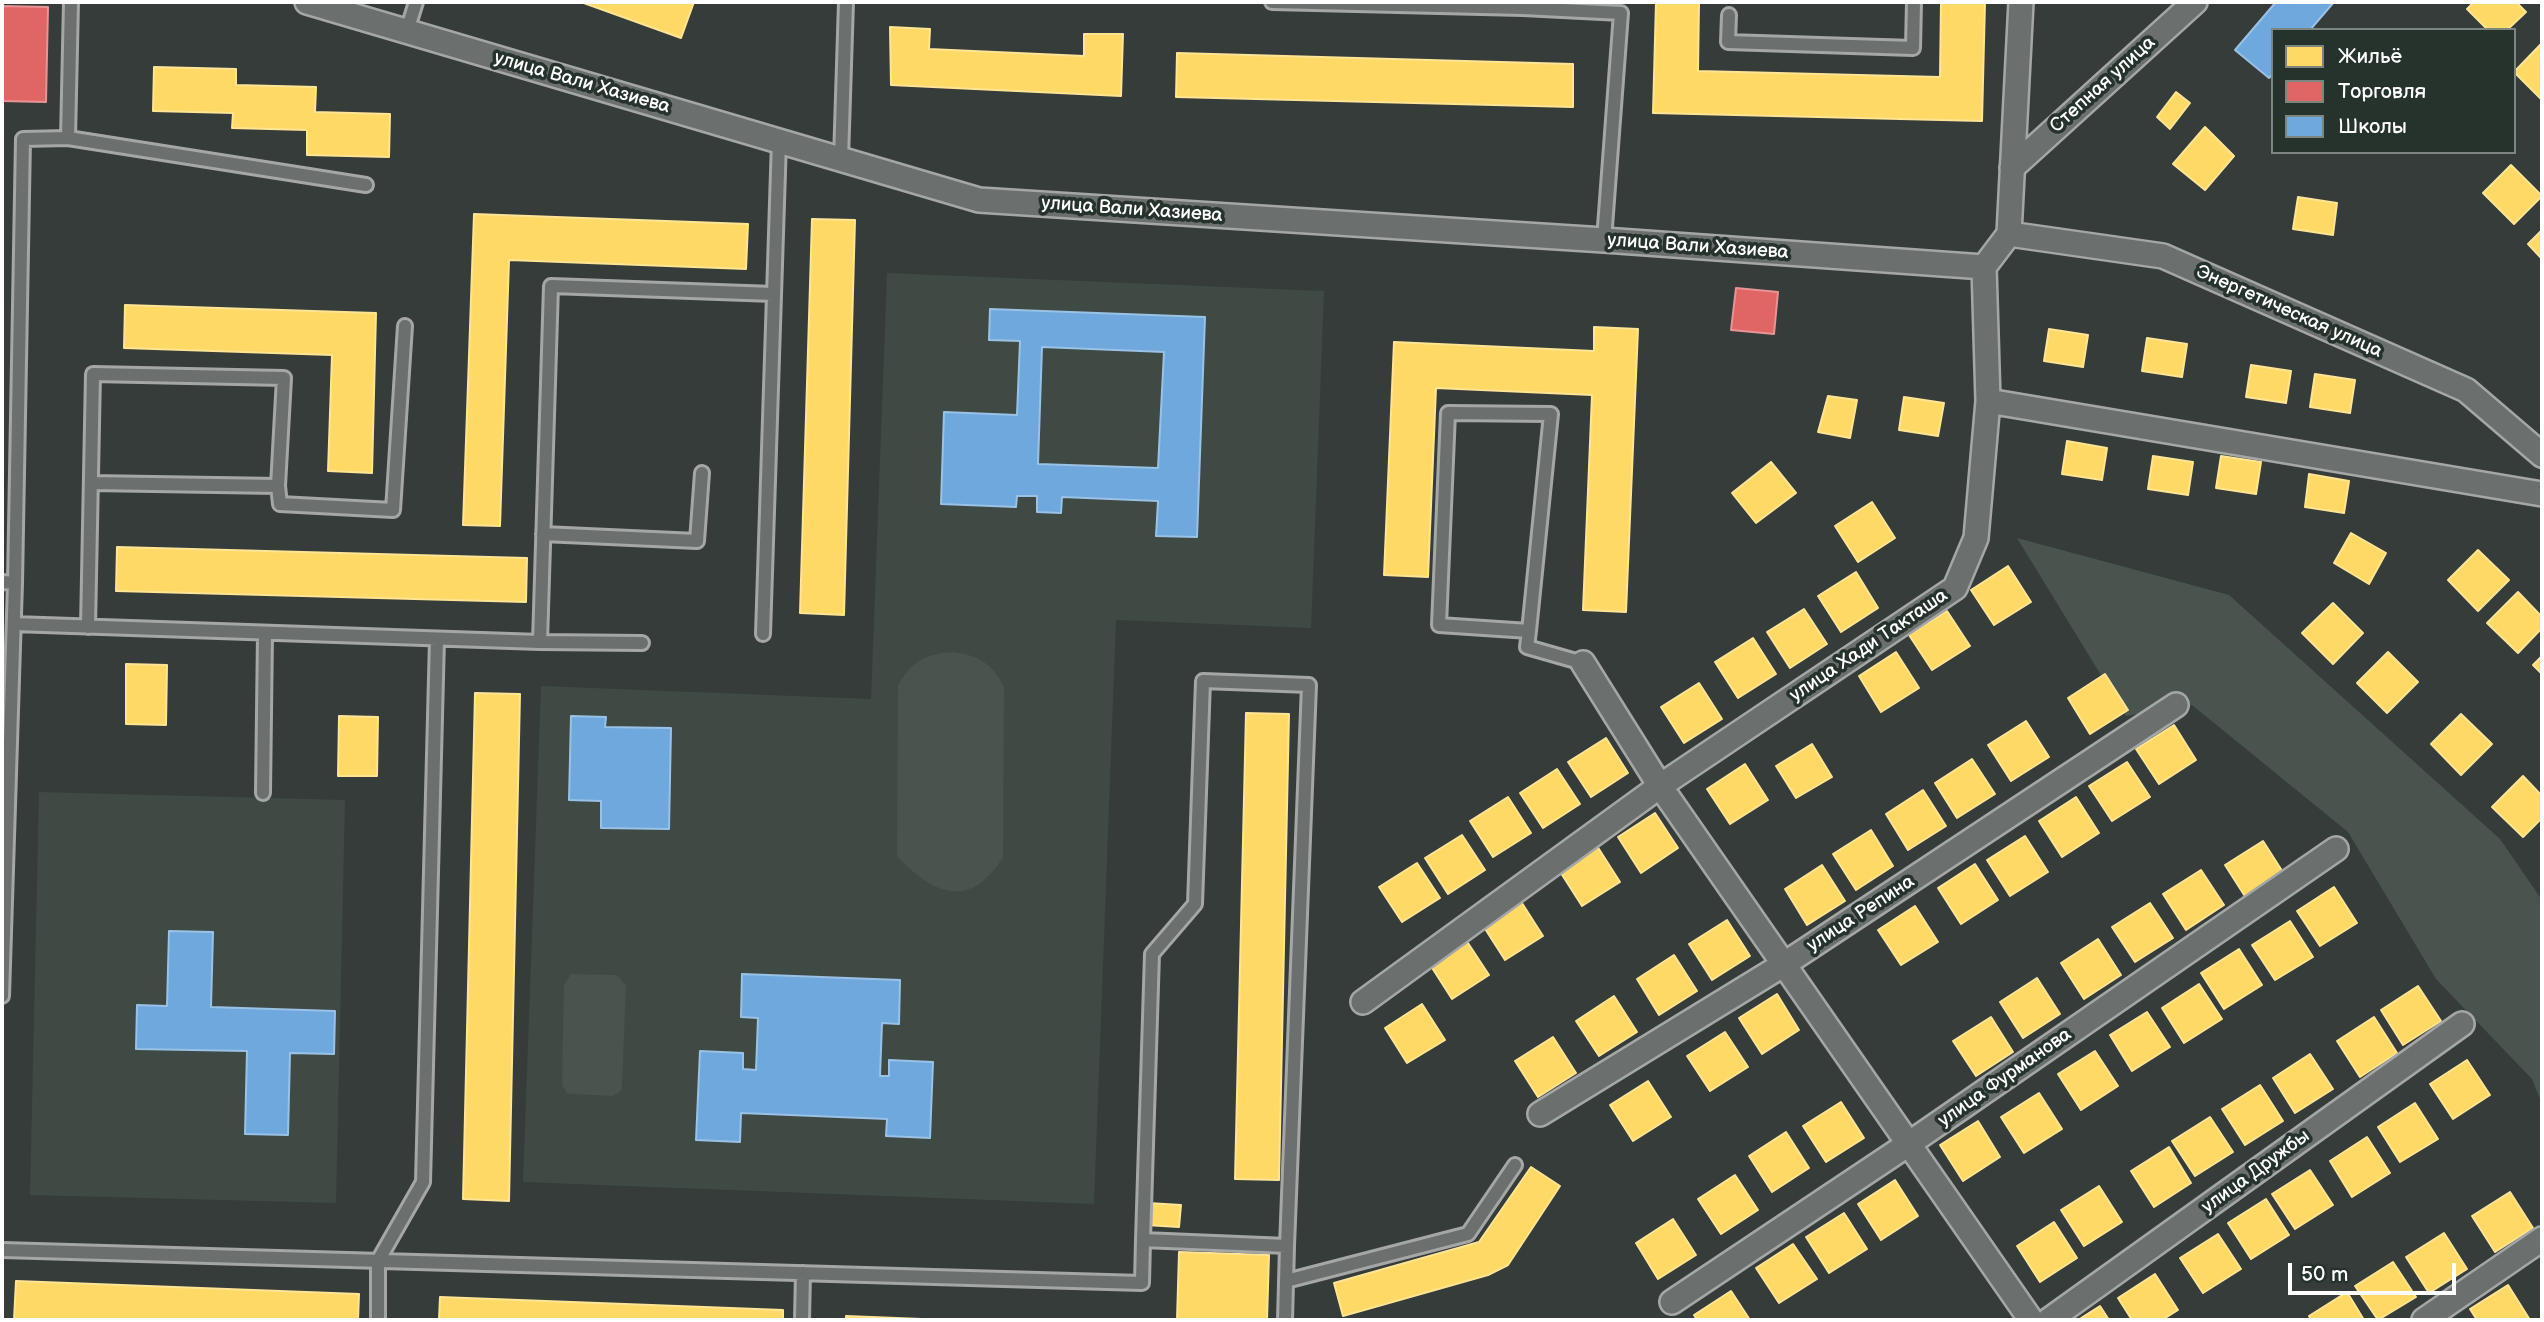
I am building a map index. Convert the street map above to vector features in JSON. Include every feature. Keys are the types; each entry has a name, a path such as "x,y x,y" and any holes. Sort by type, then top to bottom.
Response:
{"street":[{"name":"улица Вали Хазиева","path":"307,2 979,200 1604,240 1984,268"},
{"path":"1984,268 2009,234 2021,2"},
{"name":"Степная улица","path":"2012,168 2195,2"},
{"name":"Энергетическая улица","path":"2009,234 2163,256 2466,390 2542,455"},
{"name":"улица Хади Такташа","path":"1363,1002 1660,786 1955,588 1976,538 1989,401 1984,268"},
{"path":"1989,401 2542,494"},
{"path":"1583,663 1660,786 1786,963 2031,1320"},
{"name":"улица Репина","path":"1540,1114 1786,963 2176,705"},
{"name":"улица Фурманова","path":"1672,1302 1910,1143 2336,849"},
{"name":"улица Дружбы","path":"2049,1320 2462,1024"},
{"path":"2424,1320 2542,1239"}],"lane":[{"path":"68,138 71,2"},
{"path":"407,31 416,2"},
{"path":"841,159 846,2"},
{"path":"1272,2 1523,5 1621,13 1604,240"},
{"path":"1729,15 1728,42 1913,48 1914,2"},
{"path":"2,996 14,624 8,582 23,139 68,138 366,185"},
{"path":"763,634 779,141"},
{"path":"540,642 551,286 774,294"},
{"path":"88,627 93,374 284,378 279,503 393,510 405,326"},
{"path":"1529,631 1439,625 1448,413 1551,414 1529,631 1527,647 1583,663"},
{"path":"543,534 697,541 702,473"},
{"path":"91,483 278,486"},
{"path":"14,624 438,639 642,643"},
{"path":"263,793 265,633"},
{"path":"378,1320 378,1261 423,1182 438,639"},
{"path":"2,1250 1142,1283 1152,954 1195,904 1203,681 1309,685 1285,1320"},
{"path":"1286,1281 1468,1234 1515,1166"},
{"path":"1143,1240 1287,1246"},
{"path":"802,1320 803,1273"}],"shaded area":[{"path":"887,273 1324,291 1311,628 1116,620 1094,1204 523,1182 541,686 871,699"},
{"path":"2017,538 2229,595 2500,839 2542,900 2542,1104 2532,1079 2436,979 2348,832 2192,705 2126,716"},
{"path":"953,652 984,662 995,672 1004,687 1003,857 991,874 978,885 951,891 924,880 897,856 898,686 908,670 920,660"},
{"path":"39,792 345,800 336,1203 30,1195"},
{"path":"571,974 615,975 626,986 622,1084 621,1091 613,1096 567,1093 562,1085 564,985"}],"building: Жильё":[{"path":"581,2 694,2 681,38"},
{"path":"1656,2 1699,2 1698,71 1940,77 1941,2 1985,2 1982,121 1653,113"},
{"path":"2474,2 2516,2 2526,12 2509,28 2486,28 2467,9"},
{"path":"890,27 930,29 929,49 1084,56 1084,34 1123,34 1121,96 891,85"},
{"path":"2542,43 2542,100 2516,74 2516,70"},
{"path":"1177,53 1573,64 1573,107 1176,97"},
{"path":"154,67 236,69 236,85 316,87 315,112 390,114 389,157 307,155 307,130 232,128 233,113 153,111"},
{"path":"2176,92 2190,103 2170,129 2157,117"},
{"path":"2205,127 2234,156 2205,190 2173,164"},
{"path":"2511,165 2542,196 2514,224 2483,193"},
{"path":"2298,197 2337,203 2333,235 2293,229"},
{"path":"474,214 748,224 746,269 509,260 500,526 463,525"},
{"path":"812,219 855,220 844,615 800,613"},
{"path":"2542,230 2542,259 2528,244"},
{"path":"125,305 376,313 372,473 328,471 332,355 124,348"},
{"path":"1594,327 1638,329 1626,612 1583,610 1592,395 1436,388 1428,577 1384,575 1394,342 1594,351"},
{"path":"2049,329 2088,335 2083,367 2044,361"},
{"path":"2147,338 2187,344 2182,377 2142,371"},
{"path":"2251,365 2291,371 2286,403 2246,397"},
{"path":"2315,374 2355,380 2350,413 2310,407"},
{"path":"1828,396 1857,400 1850,438 1818,432"},
{"path":"1904,397 1944,403 1938,436 1899,430"},
{"path":"2067,441 2107,448 2102,480 2062,474"},
{"path":"2153,456 2193,462 2188,495 2148,489"},
{"path":"2221,456 2261,462 2256,494 2216,488"},
{"path":"1771,462 1796,493 1756,523 1732,493"},
{"path":"2309,474 2349,481 2344,513 2305,507"},
{"path":"1872,502 1895,538 1858,562 1835,526"},
{"path":"2351,533 2386,553 2369,584 2334,563"},
{"path":"117,547 527,558 526,602 116,591"},
{"path":"2478,550 2509,580 2478,611 2448,580"},
{"path":"2008,566 2031,602 1994,625 1971,590"},
{"path":"1856,572 1878,608 1841,632 1818,596"},
{"path":"2518,592 2542,617 2542,628 2518,653 2487,623"},
{"path":"2333,603 2363,633 2333,664 2302,633"},
{"path":"1804,609 1827,644 1790,668 1767,632"},
{"path":"1947,611 1970,646 1932,670 1909,635"},
{"path":"1753,638 1776,674 1738,698 1715,662"},
{"path":"1896,652 1919,688 1881,712 1859,676"},
{"path":"2388,652 2418,682 2387,713 2357,683"},
{"path":"2542,656 2542,674 2533,665"},
{"path":"126,664 167,665 166,725 126,724"},
{"path":"2105,674 2128,710 2090,734 2068,698"},
{"path":"1699,683 1722,719 1684,743 1661,707"},
{"path":"475,693 520,694 509,1201 463,1199"},
{"path":"1246,713 1289,714 1279,1180 1235,1179"},
{"path":"2461,714 2492,744 2461,775 2431,744"},
{"path":"339,716 378,717 377,776 338,776"},
{"path":"2026,721 2049,757 2011,781 1988,745"},
{"path":"2174,725 2196,760 2159,784 2136,749"},
{"path":"1606,738 1628,773 1591,797 1568,762"},
{"path":"1812,744 1832,777 1796,798 1776,766"},
{"path":"1972,759 1995,794 1957,818 1935,783"},
{"path":"2127,762 2150,797 2112,821 2089,786"},
{"path":"1745,764 1768,800 1730,824 1707,789"},
{"path":"1557,769 1580,804 1543,828 1520,793"},
{"path":"2523,776 2542,796 2542,818 2523,837 2492,807"},
{"path":"1923,790 1946,826 1908,850 1886,814"},
{"path":"1508,797 1531,833 1493,857 1470,821"},
{"path":"2076,797 2099,833 2062,857 2039,821"},
{"path":"1655,813 1678,848 1641,873 1618,837"},
{"path":"1871,830 1893,866 1856,890 1833,854"},
{"path":"1462,835 1485,870 1448,894 1425,858"},
{"path":"2025,836 2048,872 2010,896 1987,860"},
{"path":"2263,841 2286,877 2248,901 2225,865"},
{"path":"1597,846 1620,882 1582,906 1559,870"},
{"path":"1417,863 1440,898 1402,922 1379,887"},
{"path":"1975,864 1998,900 1961,924 1938,888"},
{"path":"1822,865 1845,901 1807,925 1785,889"},
{"path":"2201,870 2224,905 2186,930 2163,894"},
{"path":"2334,887 2357,923 2320,946 2297,911"},
{"path":"1520,900 1543,936 1505,960 1482,924"},
{"path":"2150,903 2173,938 2135,962 2112,927"},
{"path":"1915,906 1938,942 1901,965 1878,930"},
{"path":"1727,920 1750,956 1712,980 1689,944"},
{"path":"2290,921 2313,957 2275,980 2252,945"},
{"path":"2098,939 2121,975 2084,999 2061,963"},
{"path":"1466,940 1489,975 1452,999 1429,963"},
{"path":"2239,949 2262,985 2224,1009 2201,973"},
{"path":"1674,955 1697,991 1659,1015 1637,979"},
{"path":"2037,978 2060,1014 2023,1038 2000,1002"},
{"path":"2199,984 2222,1019 2184,1043 2162,1008"},
{"path":"2418,986 2441,1021 2403,1045 2381,1010"},
{"path":"1777,994 1799,1030 1762,1054 1739,1018"},
{"path":"1614,996 1637,1032 1599,1056 1576,1021"},
{"path":"1422,1004 1445,1040 1407,1063 1385,1028"},
{"path":"2147,1012 2170,1047 2132,1071 2110,1035"},
{"path":"1991,1017 2013,1052 1976,1076 1953,1041"},
{"path":"2374,1017 2397,1053 2360,1077 2337,1041"},
{"path":"1725,1032 1748,1067 1710,1091 1687,1056"},
{"path":"1553,1037 1576,1073 1538,1097 1515,1061"},
{"path":"2095,1051 2118,1086 2081,1110 2058,1074"},
{"path":"2310,1054 2333,1089 2295,1113 2273,1078"},
{"path":"2467,1060 2490,1095 2453,1119 2430,1084"},
{"path":"1648,1081 1671,1117 1633,1141 1610,1105"},
{"path":"2260,1085 2283,1121 2245,1145 2222,1109"},
{"path":"2039,1093 2062,1129 2024,1153 2001,1117"},
{"path":"1841,1102 1864,1138 1826,1162 1803,1126"},
{"path":"2415,1103 2438,1139 2400,1162 2378,1127"},
{"path":"2210,1117 2233,1152 2195,1176 2172,1141"},
{"path":"1978,1121 2000,1157 1963,1181 1940,1145"},
{"path":"1786,1132 1809,1168 1772,1192 1749,1156"},
{"path":"2367,1137 2390,1173 2352,1197 2330,1161"},
{"path":"2169,1147 2191,1183 2154,1207 2131,1171"},
{"path":"1531,1167 1560,1186 1508,1265 1488,1275 1343,1316 1334,1283 1479,1242"},
{"path":"2310,1170 2333,1205 2295,1229 2272,1194"},
{"path":"1735,1175 1758,1210 1721,1234 1698,1199"},
{"path":"1895,1180 1918,1216 1881,1240 1858,1204"},
{"path":"2099,1186 2122,1222 2084,1246 2061,1210"},
{"path":"2510,1192 2533,1228 2495,1252 2472,1216"},
{"path":"2266,1199 2289,1235 2251,1259 2228,1223"},
{"path":"1148,1203 1181,1205 1179,1227 1146,1225"},
{"path":"1844,1213 1867,1249 1829,1273 1806,1237"},
{"path":"1673,1219 1696,1255 1658,1279 1636,1243"},
{"path":"2054,1222 2077,1258 2040,1282 2017,1246"},
{"path":"2444,1233 2467,1269 2429,1293 2406,1257"},
{"path":"2218,1234 2241,1269 2203,1293 2180,1258"},
{"path":"1793,1244 1817,1279 1779,1303 1756,1268"},
{"path":"1179,1252 1269,1255 1267,1320 1177,1320"},
{"path":"2393,1262 2416,1297 2378,1320 2355,1286"},
{"path":"2155,1274 2178,1310 2162,1320 2132,1320 2118,1298"},
{"path":"16,1281 359,1294 358,1320 14,1320"},
{"path":"2508,1285 2530,1320 2477,1320 2470,1309"},
{"path":"1731,1291 1750,1320 1697,1320 1694,1315"},
{"path":"2347,1292 2364,1320 2311,1320 2309,1316"},
{"path":"440,1297 783,1310 783,1320 439,1320"},
{"path":"2100,1306 2109,1320 2078,1320"},
{"path":"846,1316 947,1320 846,1320"}],"building: Торговля":[{"path":"2,6 48,7 46,102 2,101"},
{"path":"1736,288 1778,292 1774,334 1731,330"}],"building: Школы":[{"path":"2276,2 2334,2 2312,28 2271,28 2269,78 2235,50"},
{"path":"990,309 1205,317 1197,537 1156,536 1158,501 1062,497 1061,513 1037,512 1037,496 1017,496 1016,507 941,504 944,412 1017,415 1020,341 989,340","holes":["1042,347 1164,352 1158,468 1038,464"]},
{"path":"571,716 606,717 605,727 671,728 669,829 601,828 601,801 569,800"},
{"path":"169,931 213,932 211,1007 335,1011 334,1054 290,1053 288,1135 245,1134 247,1051 136,1049 137,1005 167,1006"},
{"path":"742,974 900,980 899,1024 882,1023 880,1076 889,1076 889,1060 933,1062 930,1138 886,1136 887,1119 741,1113 740,1142 696,1140 700,1051 743,1053 743,1069 756,1070 758,1018 741,1017"}]}
